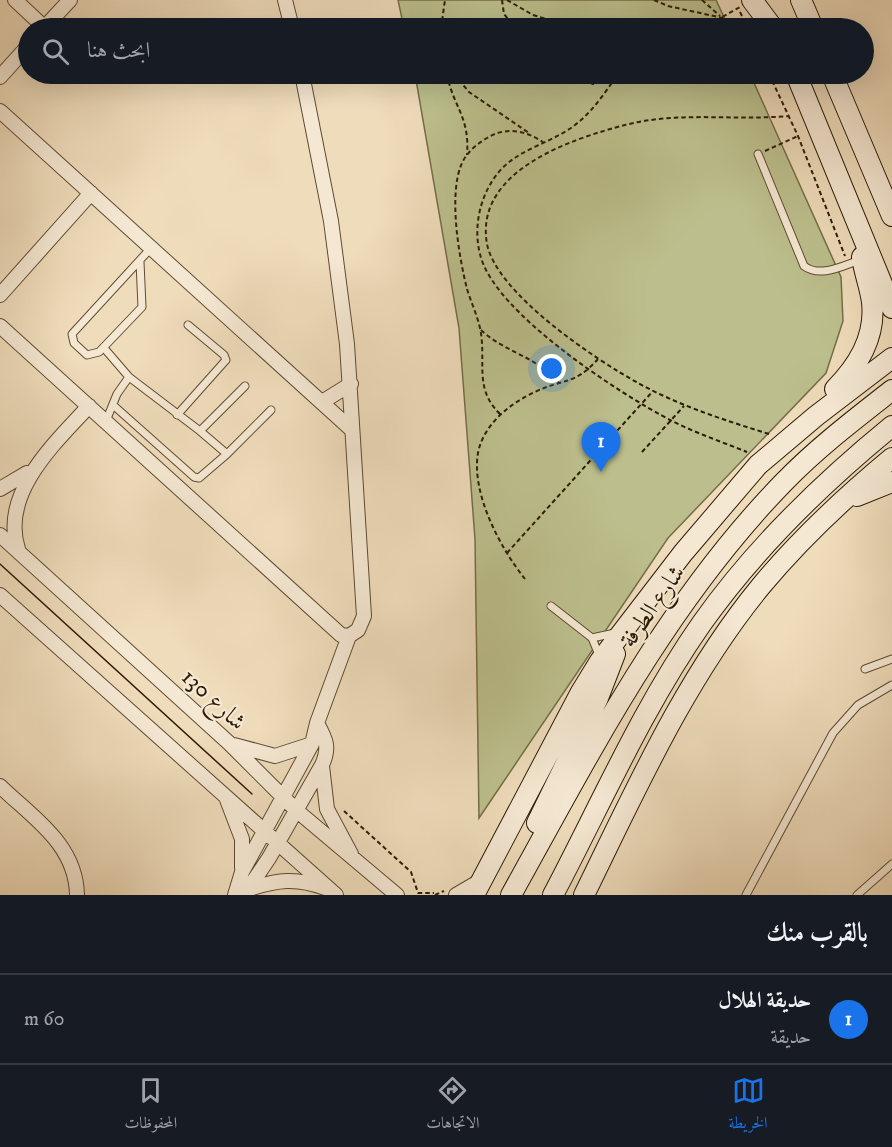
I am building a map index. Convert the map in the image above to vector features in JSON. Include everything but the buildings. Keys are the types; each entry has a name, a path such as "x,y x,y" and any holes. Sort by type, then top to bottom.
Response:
{"main road":[{"path":"765,0 773,18"},
{"path":"801,0 809,18"},
{"path":"812,0 813,18"},
{"path":"745,4 761,18"},
{"path":"800,84 892,308"},
{"path":"836,84 892,216"},
{"path":"816,416 860,360 869,335 872,303 856,262 862,232"},
{"path":"479,886 581,692 625,627 719,507 758,465 816,416 892,358"},
{"name":"شارع الطرفة","path":"510,895 628,688 670,620 705,574 786,480 892,390"},
{"path":"553,895 663,685 702,623 755,556 810,498 892,426"},
{"path":"584,895 636,790 713,655 760,587 814,528 892,458"},
{"path":"841,503 892,482"},
{"path":"510,895 532,834 598,698 625,627"}],"street":[{"path":"15,0 34,18"},
{"path":"54,18 70,0"},
{"path":"285,0 290,18"},
{"path":"0,77 18,57"},
{"path":"235,895 242,872 284,799 312,744 317,723 349,636 358,630 364,616 351,429 351,384 333,232 304,84"},
{"path":"0,111 351,429"},
{"path":"0,295 91,193"},
{"path":"0,326 341,635 349,636"},
{"path":"322,402 351,384"},
{"path":"0,489 29,471 89,406"},
{"path":"21,554 10,521 15,499 29,471"},
{"name":"شارع 130","path":"0,535 229,743 296,810 397,895"},
{"path":"0,595 104,690 224,793 333,893"},
{"path":"246,892 278,842 328,753 328,742 317,723"},
{"path":"229,743 275,756 312,744"},
{"path":"322,765 325,803 355,861"},
{"path":"0,786 52,833 64,849 75,873 77,895"},
{"path":"224,793 242,839 242,872"},
{"path":"246,892 281,880 294,879 333,893"},
{"path":"456,895 479,886"}],"lane":[{"path":"758,154 804,266 809,270 822,272 856,262"},
{"path":"140,262 142,306 104,348 87,355 74,343 72,334 152,248"},
{"path":"177,415 226,360 224,355 188,325"},
{"path":"104,348 129,377 227,454"},
{"path":"106,421 129,377"},
{"path":"200,431 245,386"},
{"path":"113,405 194,477 199,478 271,410"},
{"path":"551,606 592,638 600,661"},
{"path":"592,638 625,627"},
{"path":"865,669 892,659"},
{"path":"746,895 833,733 858,705 892,685"},
{"path":"857,895 891,866"}],"path":[{"path":"442,18 445,0"},
{"path":"502,0 504,14 507,18"},
{"path":"507,0 543,18"},
{"path":"654,0 668,6 723,18 745,4"},
{"path":"702,0 723,18"},
{"path":"734,0 745,4"},
{"path":"450,84 466,123 467,155"},
{"path":"462,84 469,92 543,142"},
{"path":"611,84 596,105 574,126 543,142 499,172 483,198 477,229 480,255 490,278 562,352 672,421 753,454"},
{"path":"774,84 856,262"},
{"path":"773,436 684,406 653,391 598,358 535,310 513,288 496,264 487,244 488,217 495,195 510,176 541,156 624,125 655,118 687,116 757,119 788,116"},
{"path":"500,414 488,402 483,387 481,330 467,288 458,235 457,177 467,155 489,136 505,131 530,134"},
{"path":"758,154 798,136"},
{"path":"481,330 490,339 544,367 560,383"},
{"path":"525,579 507,553 485,506 478,453 488,430 500,414 534,392 575,380 598,358"},
{"path":"507,553 653,391"},
{"path":"642,453 684,406"},
{"path":"325,803 333,801 411,872 418,893 434,893"}],"green space":[{"path":"398,0 716,0 724,18 402,18"},
{"path":"417,84 754,84 841,277 843,321 826,373 668,538 479,818 475,539 459,328"}],"tram line":[{"path":"0,564 252,794"}],"place":[{"name":"حديقة الهلال","path":"601,472"}]}
